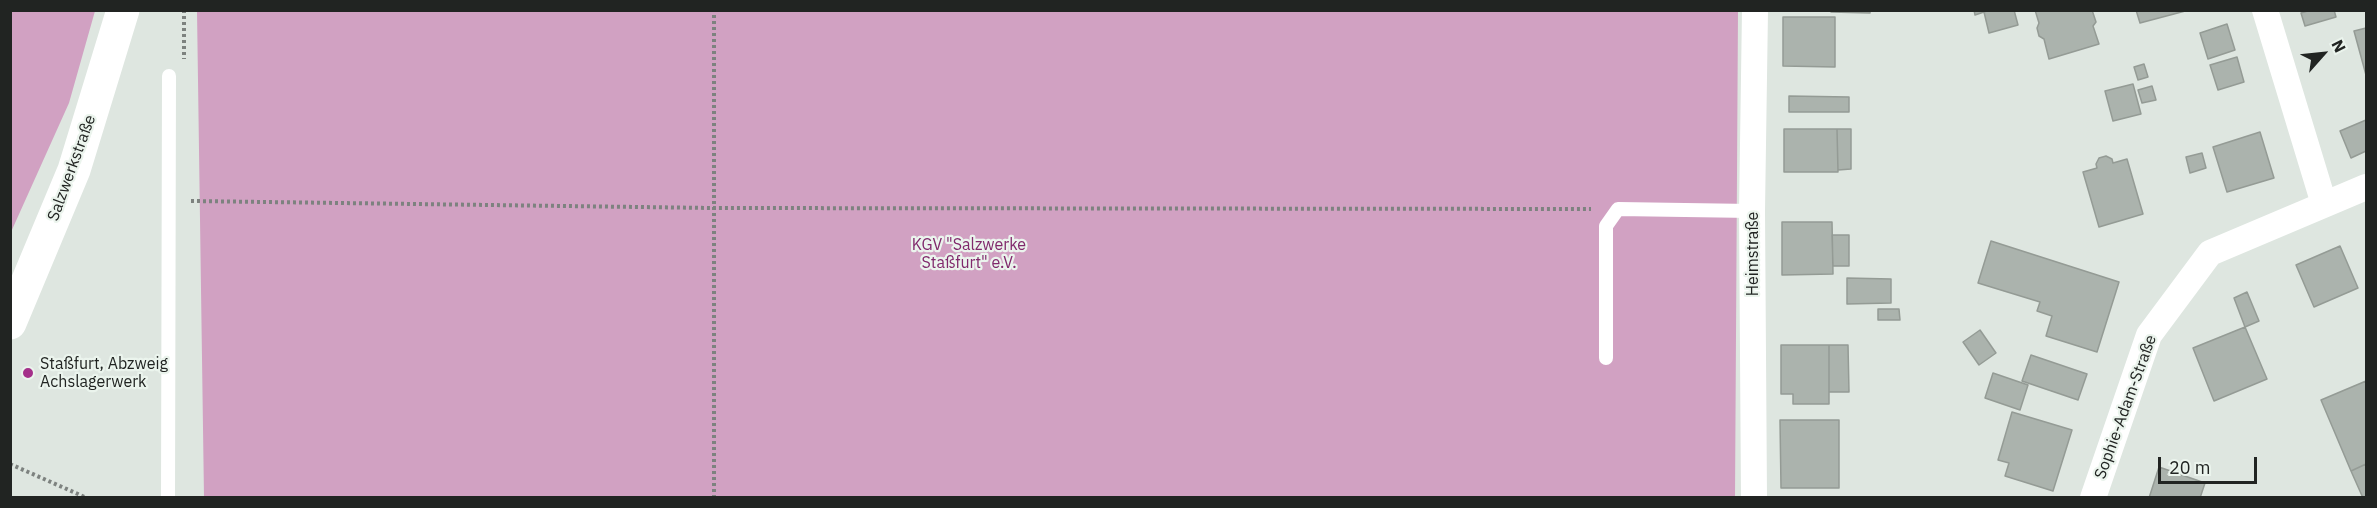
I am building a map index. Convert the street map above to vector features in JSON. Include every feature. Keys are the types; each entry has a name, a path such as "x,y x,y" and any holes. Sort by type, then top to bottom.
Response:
{"main road":[{"name":"Salzwerkstraße","path":"10,323 74,170 123,10"}],"street":[{"name":"Heimstraße","path":"1754,498 1752,211 1755,10"},
{"path":"2265,10 2324,204"},
{"name":"Sophie-Adam-Straße","path":"2093,498 2149,335 2210,253 2367,187"}],"lane":[{"path":"168,498 169,76"},
{"path":"1606,358 1606,226 1618,209 1752,211"}],"path":[{"path":"714,10 714,498"},
{"path":"169,200 713,208 1618,209"},
{"path":"10,464 87,498"}],"green space":[{"path":"11,10 95,11 69,103 11,232"},
{"name":"KGV \"Salzwerke Staßfurt\" e.V.","path":"197,11 1738,11 1735,497 204,497"}],"building":[{"path":"1831,10 1870,10 1870,13 1831,12"},
{"path":"1974,10 1990,10 1975,15"},
{"path":"2014,10 2018,25 1989,33 1984,12"},
{"path":"2035,10 2092,10 2096,22 2093,26 2099,44 2049,59 2044,39 2039,36 2037,28 2039,23"},
{"path":"2136,10 2189,10 2140,23"},
{"path":"2311,10 2334,10 2336,17 2305,26 2301,13"},
{"path":"1783,17 1835,17 1835,67 1783,66"},
{"path":"2227,24 2235,50 2208,59 2200,33"},
{"path":"2366,28 2366,75 2354,31"},
{"path":"2237,57 2244,82 2218,90 2210,65"},
{"path":"2144,64 2148,77 2138,80 2134,67"},
{"path":"2133,84 2141,114 2113,121 2105,91"},
{"path":"2152,86 2156,100 2142,103 2138,90"},
{"path":"1789,96 1849,97 1849,112 1789,112"},
{"path":"2366,120 2366,151 2351,158 2340,131"},
{"path":"1784,129 1837,129 1838,172 1784,172"},
{"path":"1837,129 1851,129 1851,169 1838,170"},
{"path":"2260,132 2274,178 2227,192 2213,147"},
{"path":"2202,153 2206,168 2190,173 2186,157"},
{"path":"2106,156 2112,159 2113,163 2127,159 2143,214 2099,227 2083,172 2097,168 2099,158"},
{"path":"1782,222 1832,222 1833,274 1782,275"},
{"path":"1832,235 1849,235 1849,266 1833,266"},
{"path":"1991,241 2119,282 2097,352 2046,336 2052,316 2037,311 2040,302 1978,283"},
{"path":"2340,246 2358,288 2314,307 2296,265"},
{"path":"1847,278 1891,279 1891,303 1847,304"},
{"path":"2247,292 2259,321 2245,327 2234,298"},
{"path":"1878,309 1899,309 1900,320 1878,320"},
{"path":"2245,327 2267,379 2214,401 2193,348"},
{"path":"1980,330 1996,353 1979,365 1963,342"},
{"path":"1781,345 1829,345 1829,404 1793,404 1793,394 1781,394"},
{"path":"1829,345 1848,345 1849,392 1829,392"},
{"path":"2031,355 2087,374 2078,400 2022,381"},
{"path":"1993,373 2028,385 2020,410 1985,398"},
{"path":"2366,381 2366,464 2351,471 2321,400"},
{"path":"2012,412 2072,430 2053,491 2005,476 2009,463 1998,460"},
{"path":"1780,420 1839,420 1839,488 1781,488"},
{"path":"2366,464 2366,498 2363,498 2351,471"},
{"path":"2159,467 2205,483 2200,498 2149,498"}],"place":[{"name":"Staßfurt, Abzweig Achslagerwerk","path":"28,373"}]}
